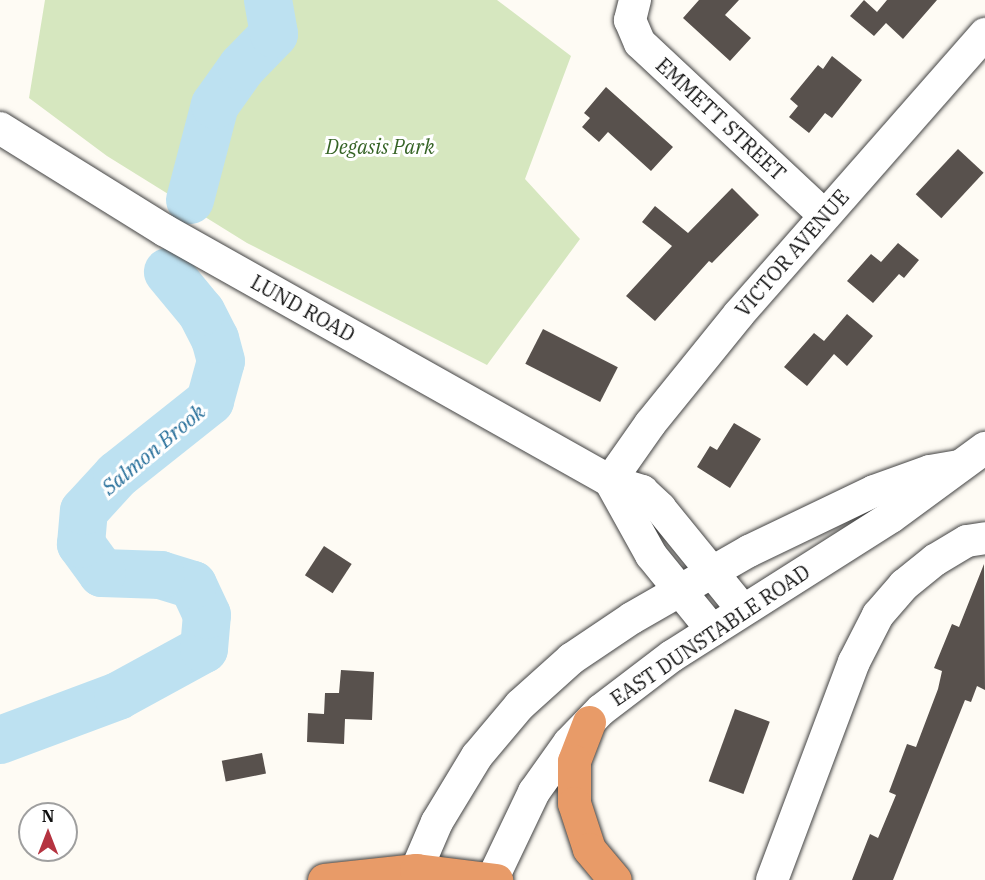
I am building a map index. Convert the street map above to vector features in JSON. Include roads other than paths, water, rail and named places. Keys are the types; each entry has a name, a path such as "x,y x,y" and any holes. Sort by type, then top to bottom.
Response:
{"highway":[{"path":"589,722 574,761 574,802 583,836 615,880"},
{"path":"324,880 414,875 494,880"}],"street":[{"name":"EMMETT STREET","path":"633,8 635,36 824,215"},
{"name":"VICTOR AVENUE","path":"610,481 655,417 824,215 985,34"},
{"name":"LUND ROAD","path":"0,128 164,230 610,481 630,486 651,498 742,609"},
{"name":"EAST DUNSTABLE ROAD","path":"494,880 534,792 589,722 638,680 742,609 891,518 957,466 985,448"},
{"name":"EAST DUNSTABLE ROAD","path":"414,875 464,776 520,705 589,645 712,570 873,491 930,471 957,466"},
{"path":"610,481 651,555 677,591 712,630"},
{"path":"772,880 854,662 878,615 909,580 951,549 985,538"}],"waterway":[{"name":"Salmon Brook","path":"190,200 215,105 242,67 274,34 268,0"},
{"name":"Salmon Brook","path":"0,740 118,696 204,649 207,615 193,585 161,575 102,573 81,544 84,511 117,475 210,401 221,361 215,339 201,312 168,272"}],"park label":[{"name":"Degasis Park","path":"380,146"}]}
